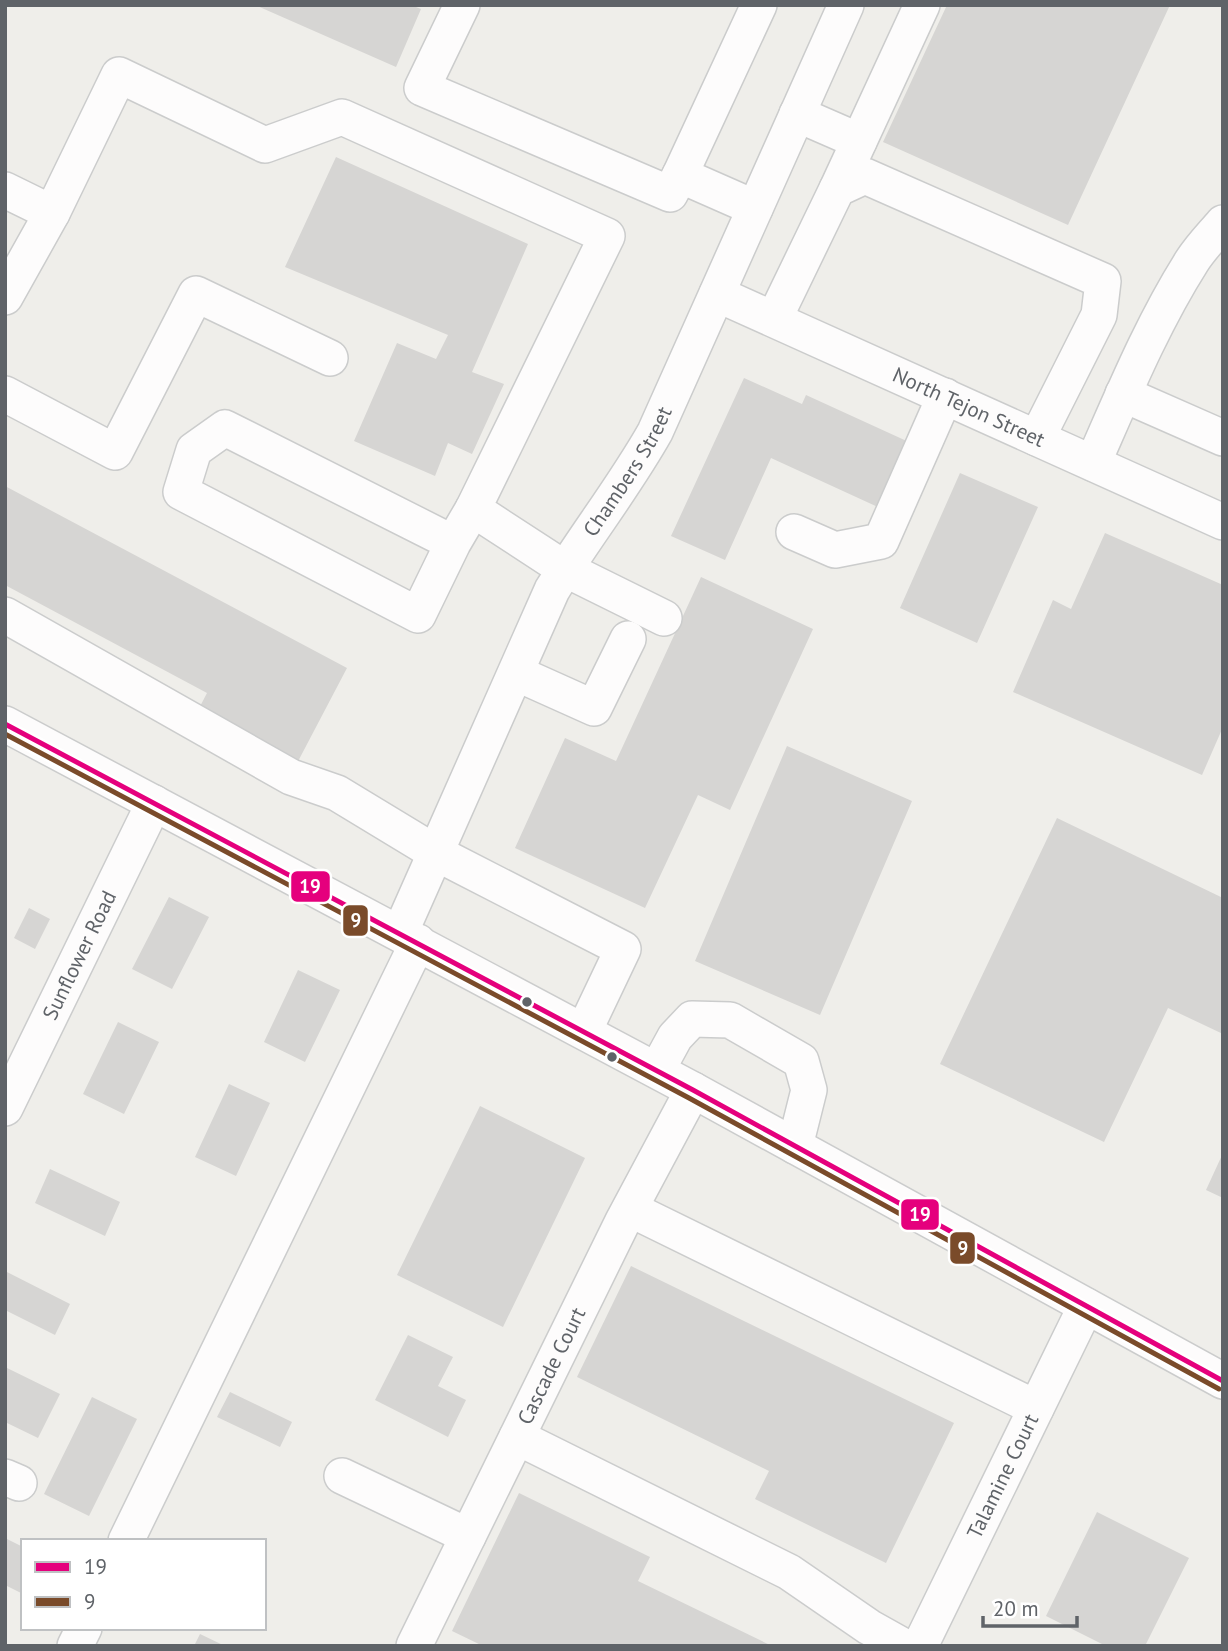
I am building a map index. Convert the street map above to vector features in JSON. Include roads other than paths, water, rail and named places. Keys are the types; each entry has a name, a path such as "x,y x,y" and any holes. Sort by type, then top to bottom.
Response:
{"street":[{"path":"453,8 422,88 670,194 759,5"},
{"name":"Chambers Street","path":"127,1539 409,938 436,853 552,590 640,460 655,432 846,5"},
{"path":"774,319 922,5"},
{"path":"5,297 52,212 120,75 265,145 342,117 607,236 418,615 181,492 194,450 225,428 453,543"},
{"path":"797,114 859,141"},
{"path":"680,175 755,208"},
{"path":"837,189 865,176 1103,281 1098,316 1037,438"},
{"path":"5,190 52,212"},
{"path":"1093,463 1123,394 1180,282 1218,237"},
{"path":"5,394 115,453 196,294 330,358"},
{"name":"North Tejon Street","path":"717,294 1223,522"},
{"path":"1123,394 1223,438"},
{"path":"794,532 835,550 881,541 945,396"},
{"path":"473,509 565,569 664,618"},
{"path":"5,615 291,777 337,793 436,853 623,949 584,1031"},
{"path":"516,673 594,708 628,639"},
{"path":"5,724 657,1070 1223,1381"},
{"name":"Sunflower Road","path":"5,1108 154,803"},
{"path":"657,1070 675,1037 692,1019 730,1020 801,1061 809,1090 795,1146"},
{"name":"Cascade Court","path":"414,1646 630,1209 693,1090"},
{"path":"630,1209 1036,1408"},
{"name":"Talamine Court","path":"920,1646 1086,1306"},
{"path":"517,1437 789,1572 903,1646"},
{"path":"341,1476 468,1536"},
{"path":"75,1646 83,1630"}]}
